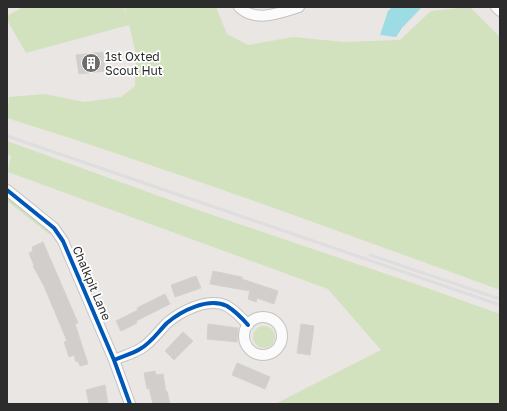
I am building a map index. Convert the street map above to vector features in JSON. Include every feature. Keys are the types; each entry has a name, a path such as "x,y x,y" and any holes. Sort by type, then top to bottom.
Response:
{"street":[{"path":"239,7 255,15 272,15 299,7"},
{"path":"496,7 500,11"},
{"name":"Chalkpit Lane","path":"7,190 54,228 63,241 114,360 130,404"},
{"path":"114,360 140,350 151,342 167,324 181,313 202,305 213,304 226,306 240,316 248,325"}],"green space":[{"path":"23,7 123,7 127,16 124,7 216,7 227,34 248,45 293,37 344,42 400,40 431,11 470,7 500,37 500,290 193,179 7,118 9,97 45,94 84,102 121,97 135,86 136,54 129,25 26,53 7,20 7,16"},
{"path":"7,141 192,208 500,314 500,404 275,404 381,350 328,289 8,172 11,156 7,154"},
{"path":"7,196 52,231 51,233 49,234 7,201"},
{"path":"264,326 272,329 275,337 272,345 264,348 256,345 253,337 256,329"}],"water":[{"path":"392,7 422,7 402,28 396,37 380,35 388,11"}],"building":[{"name":"1st Oxted Scout Hut","path":"103,52 105,71 79,74 76,55"},
{"path":"43,242 78,323 75,324 88,364 80,366 78,361 76,362 74,355 69,357 64,342 67,341 44,286 33,266 34,265 29,253 33,251 32,247"},
{"path":"213,271 242,277 242,279 278,291 274,304 257,298 256,302 248,299 250,291 210,284"},
{"path":"196,276 201,288 175,297 171,285"},
{"path":"165,294 170,304 136,321 137,323 121,331 116,321 138,310 137,308"},
{"path":"208,324 238,328 237,342 207,339"},
{"path":"301,324 314,326 310,355 297,353"},
{"path":"183,332 193,341 174,360 165,351"},
{"path":"237,363 270,377 265,389 232,375"},
{"path":"155,371 156,375 163,374 170,404 153,404 149,388 147,389 144,373"},
{"path":"105,385 108,404 89,404 86,390"}],"railway":[{"path":"7,136 500,305"},
{"path":"370,255 500,299"}],"cycle path":[{"path":"7,190 54,228 63,241 114,360 130,404"},
{"path":"114,360 131,354 144,347 173,318 187,310 203,304 212,303 227,306 248,325"}],"place":[{"name":"1st Oxted Scout Hut","path":"91,63"}]}
